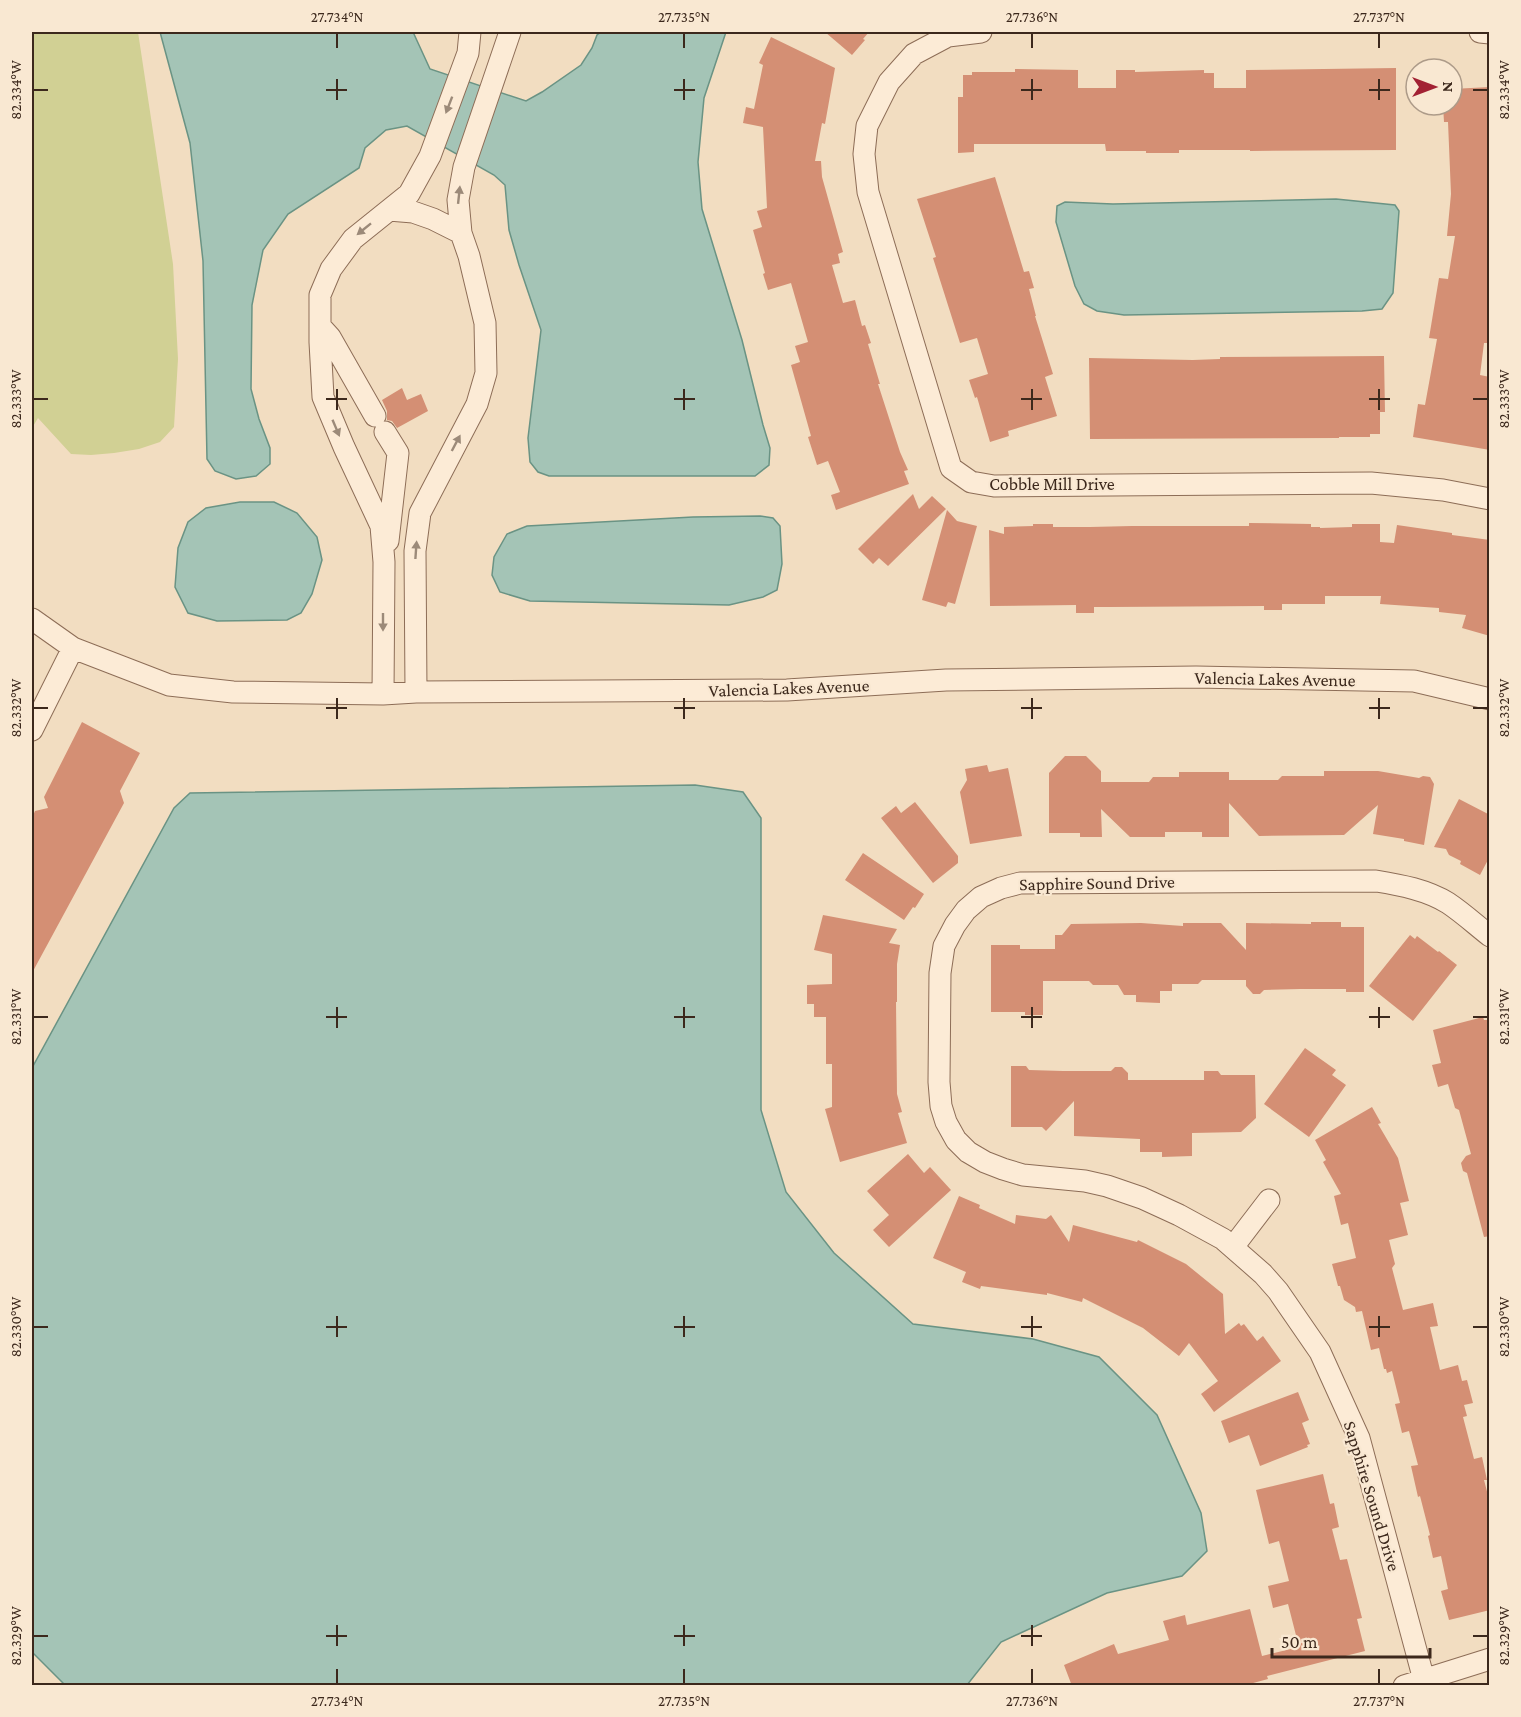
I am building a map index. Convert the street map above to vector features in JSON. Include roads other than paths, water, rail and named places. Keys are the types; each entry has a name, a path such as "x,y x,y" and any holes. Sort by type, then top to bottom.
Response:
{"street":[{"path":"383,694 384,577 381,526 323,397 320,295 331,269 353,239 409,194 430,156 468,53 470,32"},
{"path":"416,692 415,551 420,513 477,404 486,373 485,323 469,256 461,233 458,200 464,167 510,32"},
{"name":"Cobble Mill Drive","path":"981,32 948,36 914,54 889,82 871,117 867,126 864,154 868,192 951,468 970,482 994,486 1371,483 1443,490 1490,499"},
{"path":"1480,32 1490,33"},
{"path":"389,210 413,212 461,233"},
{"path":"320,326 330,337 398,453 384,577"},
{"name":"Valencia Lakes Avenue","path":"32,619 73,648 169,685 233,692 383,694 788,690 946,680 1196,677 1414,681 1490,699"},
{"path":"32,730 73,648"},
{"name":"Sapphire Sound Drive","path":"1414,1683 1359,1438 1320,1352 1278,1291 1263,1274 1224,1239 1142,1198 1107,1186 1084,1181 1023,1175 985,1162 968,1152 956,1140 946,1122 941,1106 939,1082 940,974 945,946 955,925 966,910 981,897 1020,883 1376,881 1398,884 1447,902 1490,936"},
{"path":"1233,1247 1269,1200"},
{"path":"1414,1683 1490,1659"}]}
